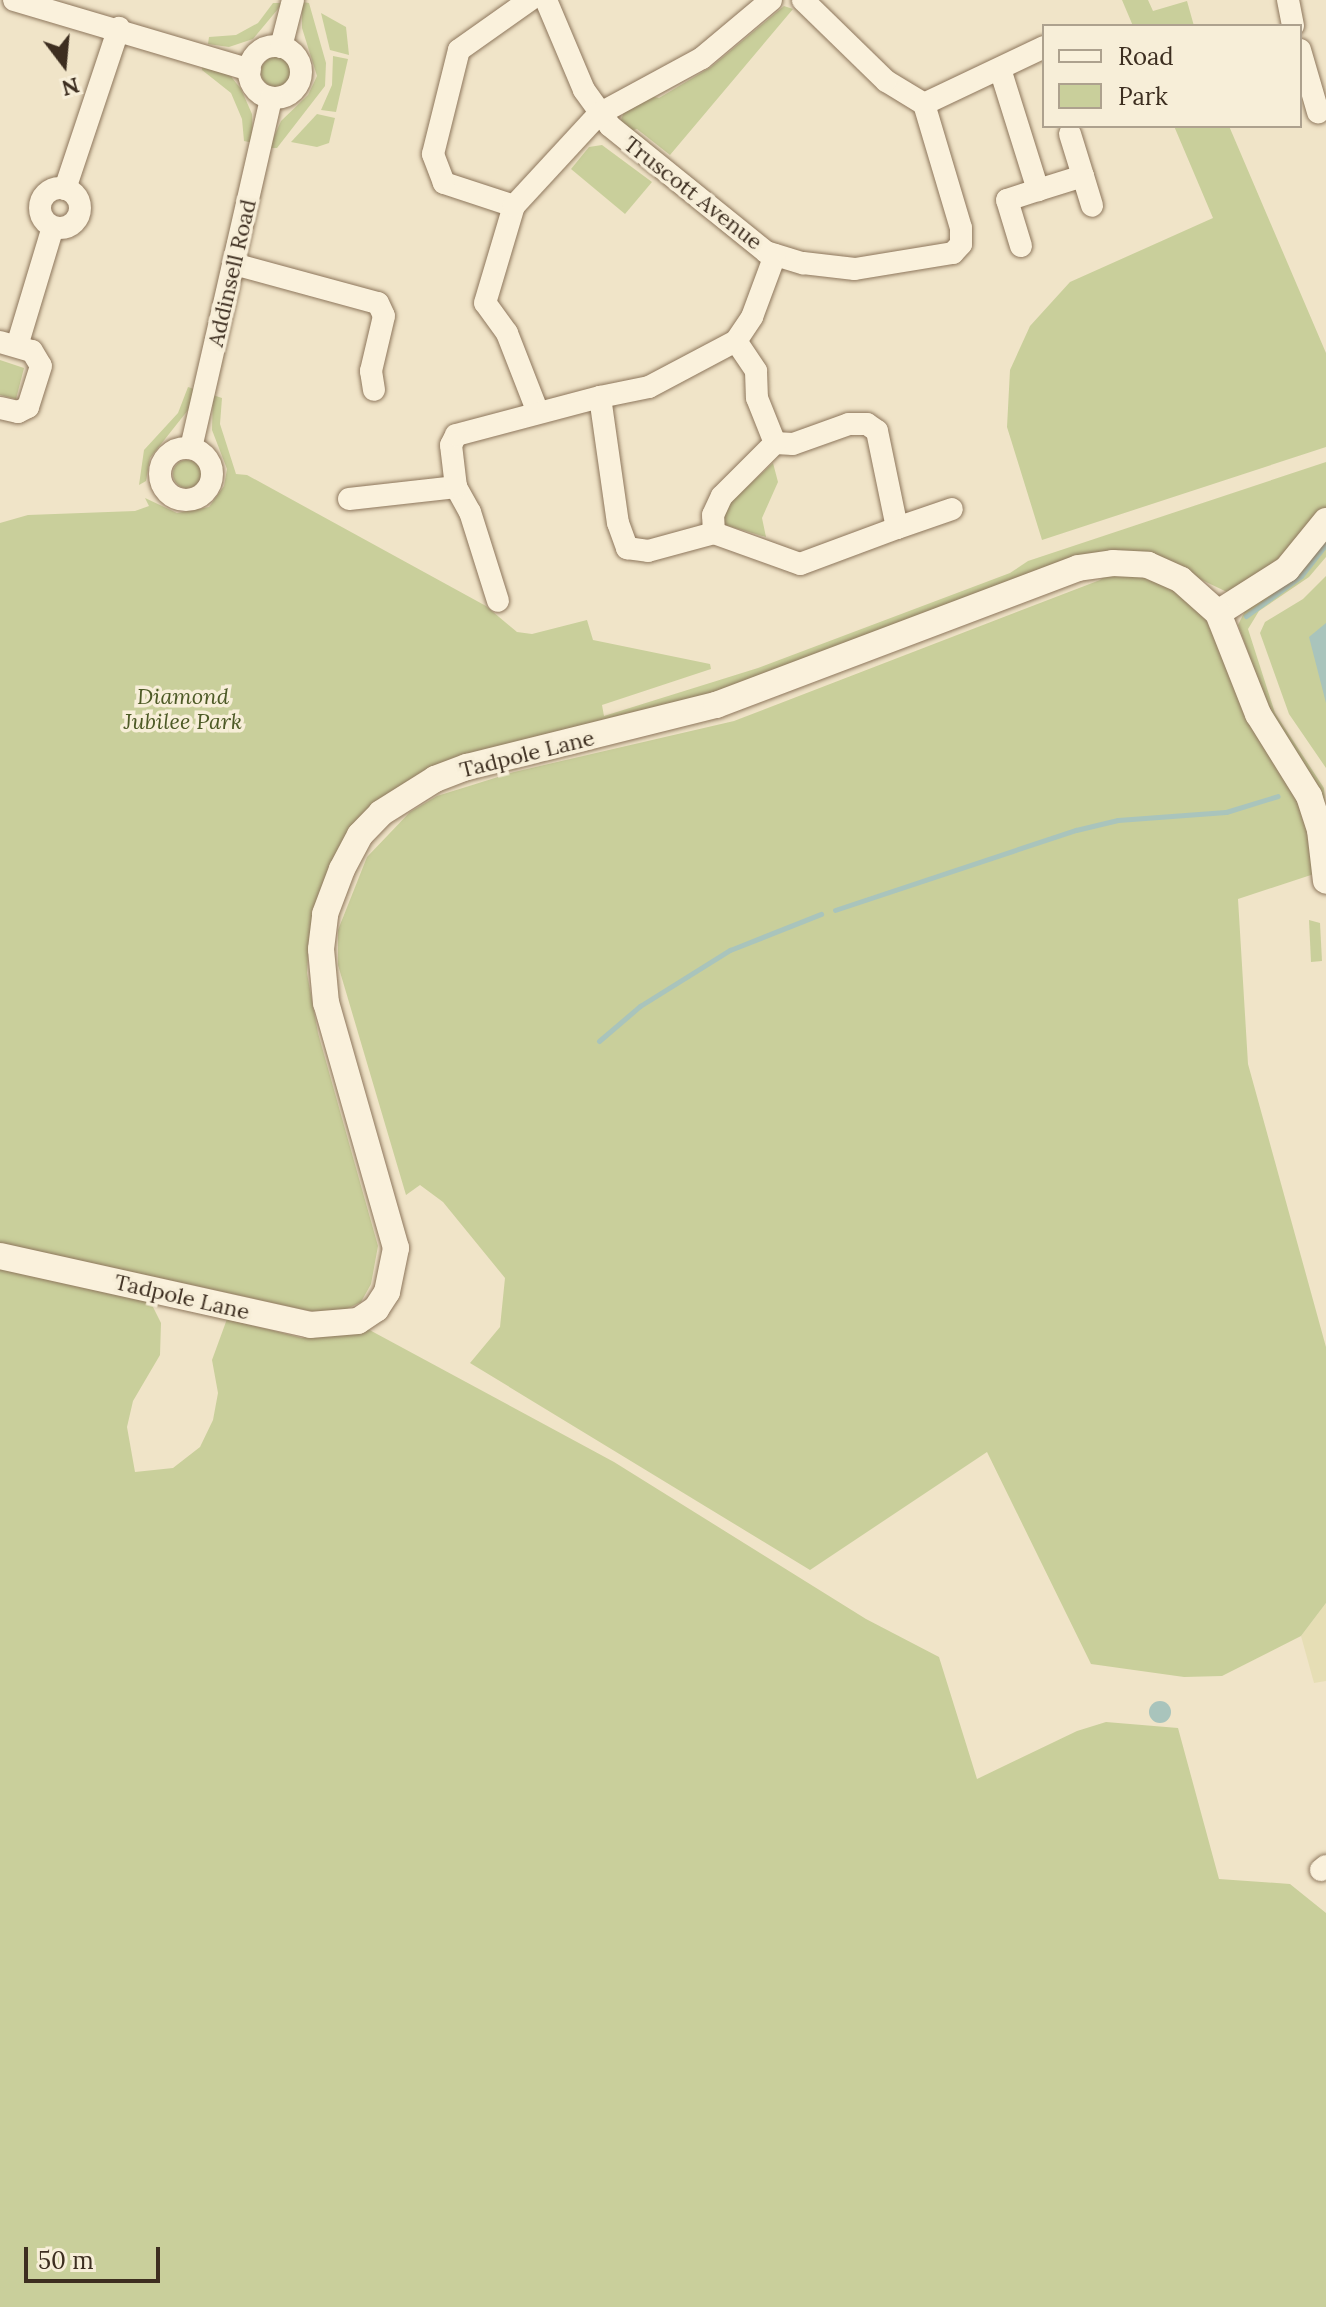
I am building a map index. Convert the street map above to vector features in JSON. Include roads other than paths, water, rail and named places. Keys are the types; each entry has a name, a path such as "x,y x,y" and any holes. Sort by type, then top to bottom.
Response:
{"street":[{"path":"14,0 38,3 250,70"},
{"path":"281,47 293,0"},
{"path":"514,206 444,183 433,154 459,50 530,0"},
{"name":"Truscott Avenue","path":"546,0 599,114 752,242 775,255 812,265 868,269 907,264 959,247 961,228 924,104"},
{"path":"537,410 507,333 485,303 514,206 599,114 702,58 771,0"},
{"path":"803,0 886,81 924,104 1001,72 1042,48"},
{"path":"1288,0 1293,24"},
{"path":"0,408 18,412 28,407 41,372 36,354 8,344 53,227 41,215 40,204 49,192 65,189 119,28"},
{"path":"281,47 294,55 300,77 293,91 271,98 257,91 250,70 257,54 281,47"},
{"path":"1302,57 1318,112"},
{"path":"1001,72 1038,190"},
{"name":"Addinsell Road","path":"191,448 271,98"},
{"path":"1070,134 1092,206"},
{"path":"1021,246 1007,200 1083,176"},
{"path":"498,601 474,524 456,487 451,445 456,435 537,410 649,387 736,341 752,317 775,255"},
{"path":"234,264 378,303 384,316 371,371 374,390"},
{"path":"736,341 756,371 757,398 775,443"},
{"path":"600,397 618,523 627,548 648,551 714,533 800,564 952,509"},
{"path":"714,533 713,515 722,496 775,443 793,444 849,424 871,426 881,442 882,472 897,528"},
{"path":"349,499 456,487"},
{"path":"1326,521 1287,569 1218,613 1258,714 1309,796 1320,830 1326,881"},
{"name":"Tadpole Lane","path":"0,1256 310,1325 358,1321 376,1309 387,1292 396,1248 326,1003 321,949 325,914 342,869 360,835 381,813 435,779 467,767 716,705 1078,568 1113,563 1148,565 1181,580 1218,613"}],"water":[{"path":"1326,623 1326,703 1309,637"},
{"path":"1160,1701 1168,1704 1171,1712 1168,1720 1160,1723 1152,1720 1149,1712 1152,1704"}],"waterway":[{"path":"1246,616 1301,576 1326,544"},
{"path":"835,910 1076,830 1118,820 1226,812 1278,796"},
{"path":"599,1041 640,1006 730,950 821,914"}],"park label":[{"name":"Diamond Jubilee Park","path":"183,708"}]}
